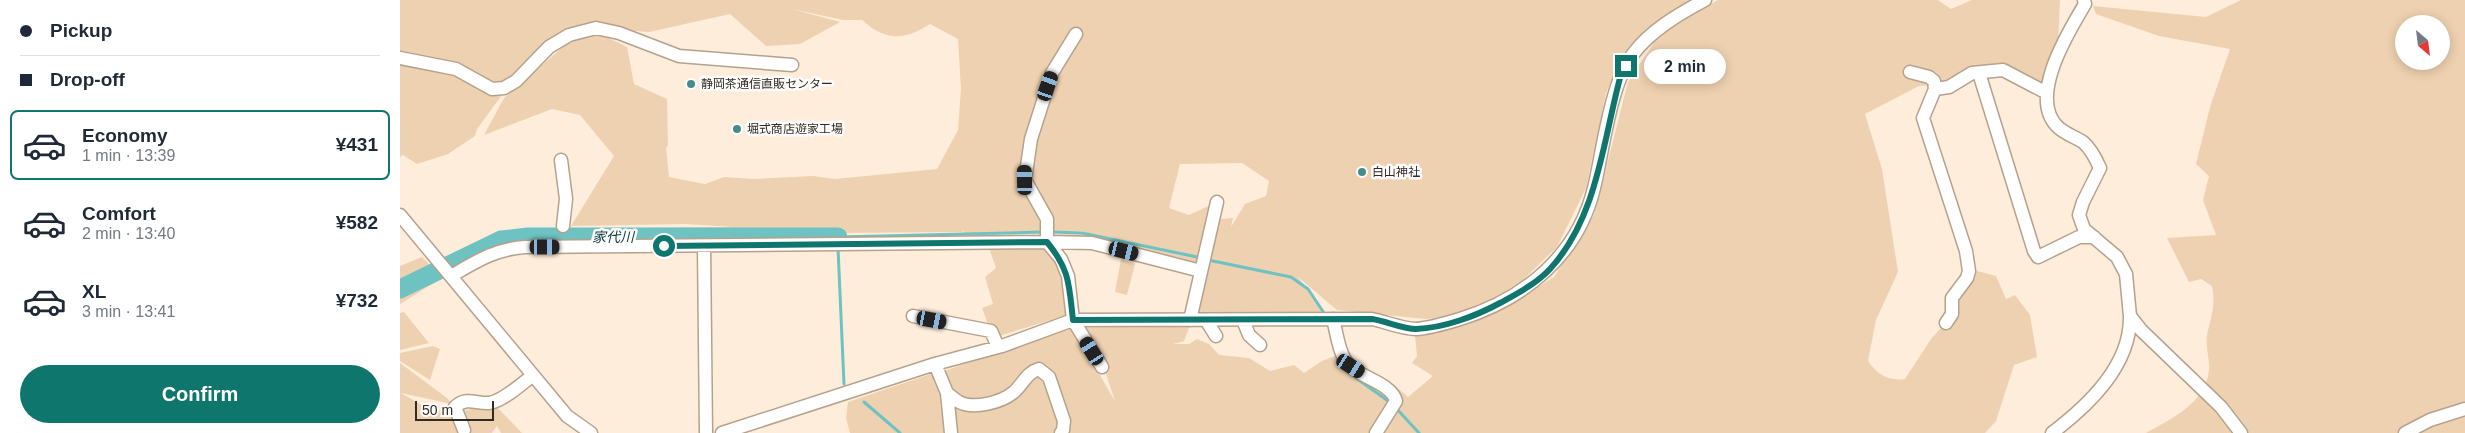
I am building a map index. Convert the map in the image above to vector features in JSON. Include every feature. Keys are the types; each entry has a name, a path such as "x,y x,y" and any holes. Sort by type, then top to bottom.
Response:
{"street":[{"path":"722,433 935,364 998,347 1073,320 1372,319 1415,329 1474,315 1534,284 1562,255 1584,217 1594,190 1620,78 1632,54 1676,16 1705,0"},
{"path":"2052,433 2082,409 2104,384 2118,362 2131,334 2126,274 2117,257 2084,229 2079,215 2082,202 2100,168 2085,144 2058,127 2050,113 2047,94 2064,38 2085,4 2084,0"},
{"path":"400,58 456,70 492,89 504,88 516,81 549,47 569,35 596,28 619,33 680,56 792,65"},
{"path":"1076,34 1052,73 1031,139 1025,169 1025,180 1047,218 1047,240 1061,259 1068,276 1073,320 1102,367"},
{"path":"1935,89 1949,87 1972,73 2003,70 2047,94"},
{"path":"1910,72 1929,77 1934,81 1935,89 1923,118 1966,251 1969,271 1967,278 1952,298 1952,314 1946,323"},
{"path":"1979,73 2034,251 2038,257 2079,238 2094,237"},
{"path":"561,160 566,198 563,226"},
{"path":"1190,320 1217,202"},
{"path":"400,215 567,416 590,433"},
{"path":"451,276 486,256 504,249 839,245 1047,240 1092,243 1203,264"},
{"path":"704,246 706,433"},
{"path":"913,316 991,332 998,347"},
{"path":"2130,316 2141,330 2222,406 2241,433"},
{"path":"1328,319 1345,359 1351,366 1395,397 1393,406 1376,433"},
{"path":"1206,320 1216,336"},
{"path":"1243,320 1249,335 1260,345"},
{"path":"935,364 947,393 951,433"},
{"path":"947,393 960,403 970,406 1003,400 1015,391 1030,371 1039,369 1049,377 1064,420 1063,430 1060,433"},
{"path":"464,430 455,407 460,402 479,400 489,403 509,394 533,375"},
{"path":"2405,433 2430,420 2465,409"}],"shaded area":[{"path":"400,0 1695,0 1649,30 1622,58 1606,93 1586,188 1557,247 1521,282 1467,314 1425,319 1337,310 1298,277 1325,313 1195,314 1203,273 1156,259 1048,242 1067,288 1068,307 1066,315 993,338 982,308 993,304 985,277 996,268 988,245 505,247 458,271 450,255 502,235 540,229 733,227 685,224 571,226 614,156 580,115 552,109 484,135 504,98 563,47 589,31 569,35 528,69 492,90 502,95 477,129 475,136 448,154 417,164 403,155 400,157","holes":["792,9 843,20 862,20 879,32 895,36 912,34 930,24 958,39 961,89 958,130 937,169 835,179 813,176 754,179 724,177 705,184 669,177 666,148 668,146 667,99 634,84 627,47 592,30 596,28 649,32 730,14 766,46 800,44 840,22","1242,163 1269,181 1266,196 1245,204 1231,227 1233,218 1221,219 1213,223 1217,202 1189,215 1169,208 1180,164","964,230 963,234 1081,231 1091,234 853,238 834,233 962,232"]},
{"path":"1718,0 1938,0 1951,9 1972,0 2060,0 2058,42 2045,86 2008,68 1945,84 1919,86 1865,114 1882,169 1898,272 1876,320 1868,361 1876,370 1888,378 1905,379 1931,339 1951,317 1954,296 1977,271 1996,276 2006,299 2015,295 2030,315 2037,357 2014,365 1996,421 1985,433 850,433 846,418 848,402 937,372 945,401 940,404 941,409 941,405 954,396 944,371 1051,334 1073,329 1115,401 1105,371 1081,328 1190,325 1184,341 1173,344 1189,344 1197,339 1209,344 1219,355 1249,358 1270,371 1294,365 1304,373 1322,361 1337,355 1389,391 1393,384 1408,397 1433,376 1412,363 1417,356 1415,336 1447,329 1498,312 1554,277 1594,215 1628,82 1655,41 1675,25"},
{"path":"2241,0 2465,0 2465,433 2146,433 2176,416 2194,401 2206,382 2209,370 2207,335 2213,305 2212,286 2201,279 2189,282 2167,238 2216,235 2203,200 2209,176 2196,164 2210,107 2230,49 2159,36 2096,14 2093,6 2206,17"},
{"path":"422,257 442,278 400,304 400,266"},
{"path":"1121,259 1135,264 1127,295 1115,292"},
{"path":"404,312 429,343 400,350 400,313"},
{"path":"433,346 440,349 430,380 400,361 400,353"},
{"path":"400,363 447,398 452,404 401,393 425,407 451,413 458,433 400,433"},
{"path":"494,404 522,433 501,433 497,426 492,433 469,433 458,412"}],"waterway":[{"path":"838,241 838,237 1044,232"},
{"path":"1051,232 1082,233 1202,258"},
{"name":"家代川","path":"400,289 501,240 528,237 838,237"},
{"path":"838,248 844,384"},
{"path":"1208,260 1291,277 1308,289 1326,316"},
{"path":"1342,363 1342,368 1349,373"},
{"path":"1356,378 1391,403"},
{"path":"864,402 900,433"},
{"path":"1396,408 1419,433"}],"place":[{"name":"静岡茶通信直販センター","path":"691,84"},
{"name":"堀式商店遊家工場","path":"737,129"},
{"name":"白山神社","path":"1362,172"}],"route":[{"path":"664,246 1047,242 1061,259 1068,276 1073,320 1372,319 1396,323 1415,329 1428,327 1452,322 1494,306 1534,284 1550,270 1562,255 1584,217 1594,190 1620,78 1626,66"}]}
